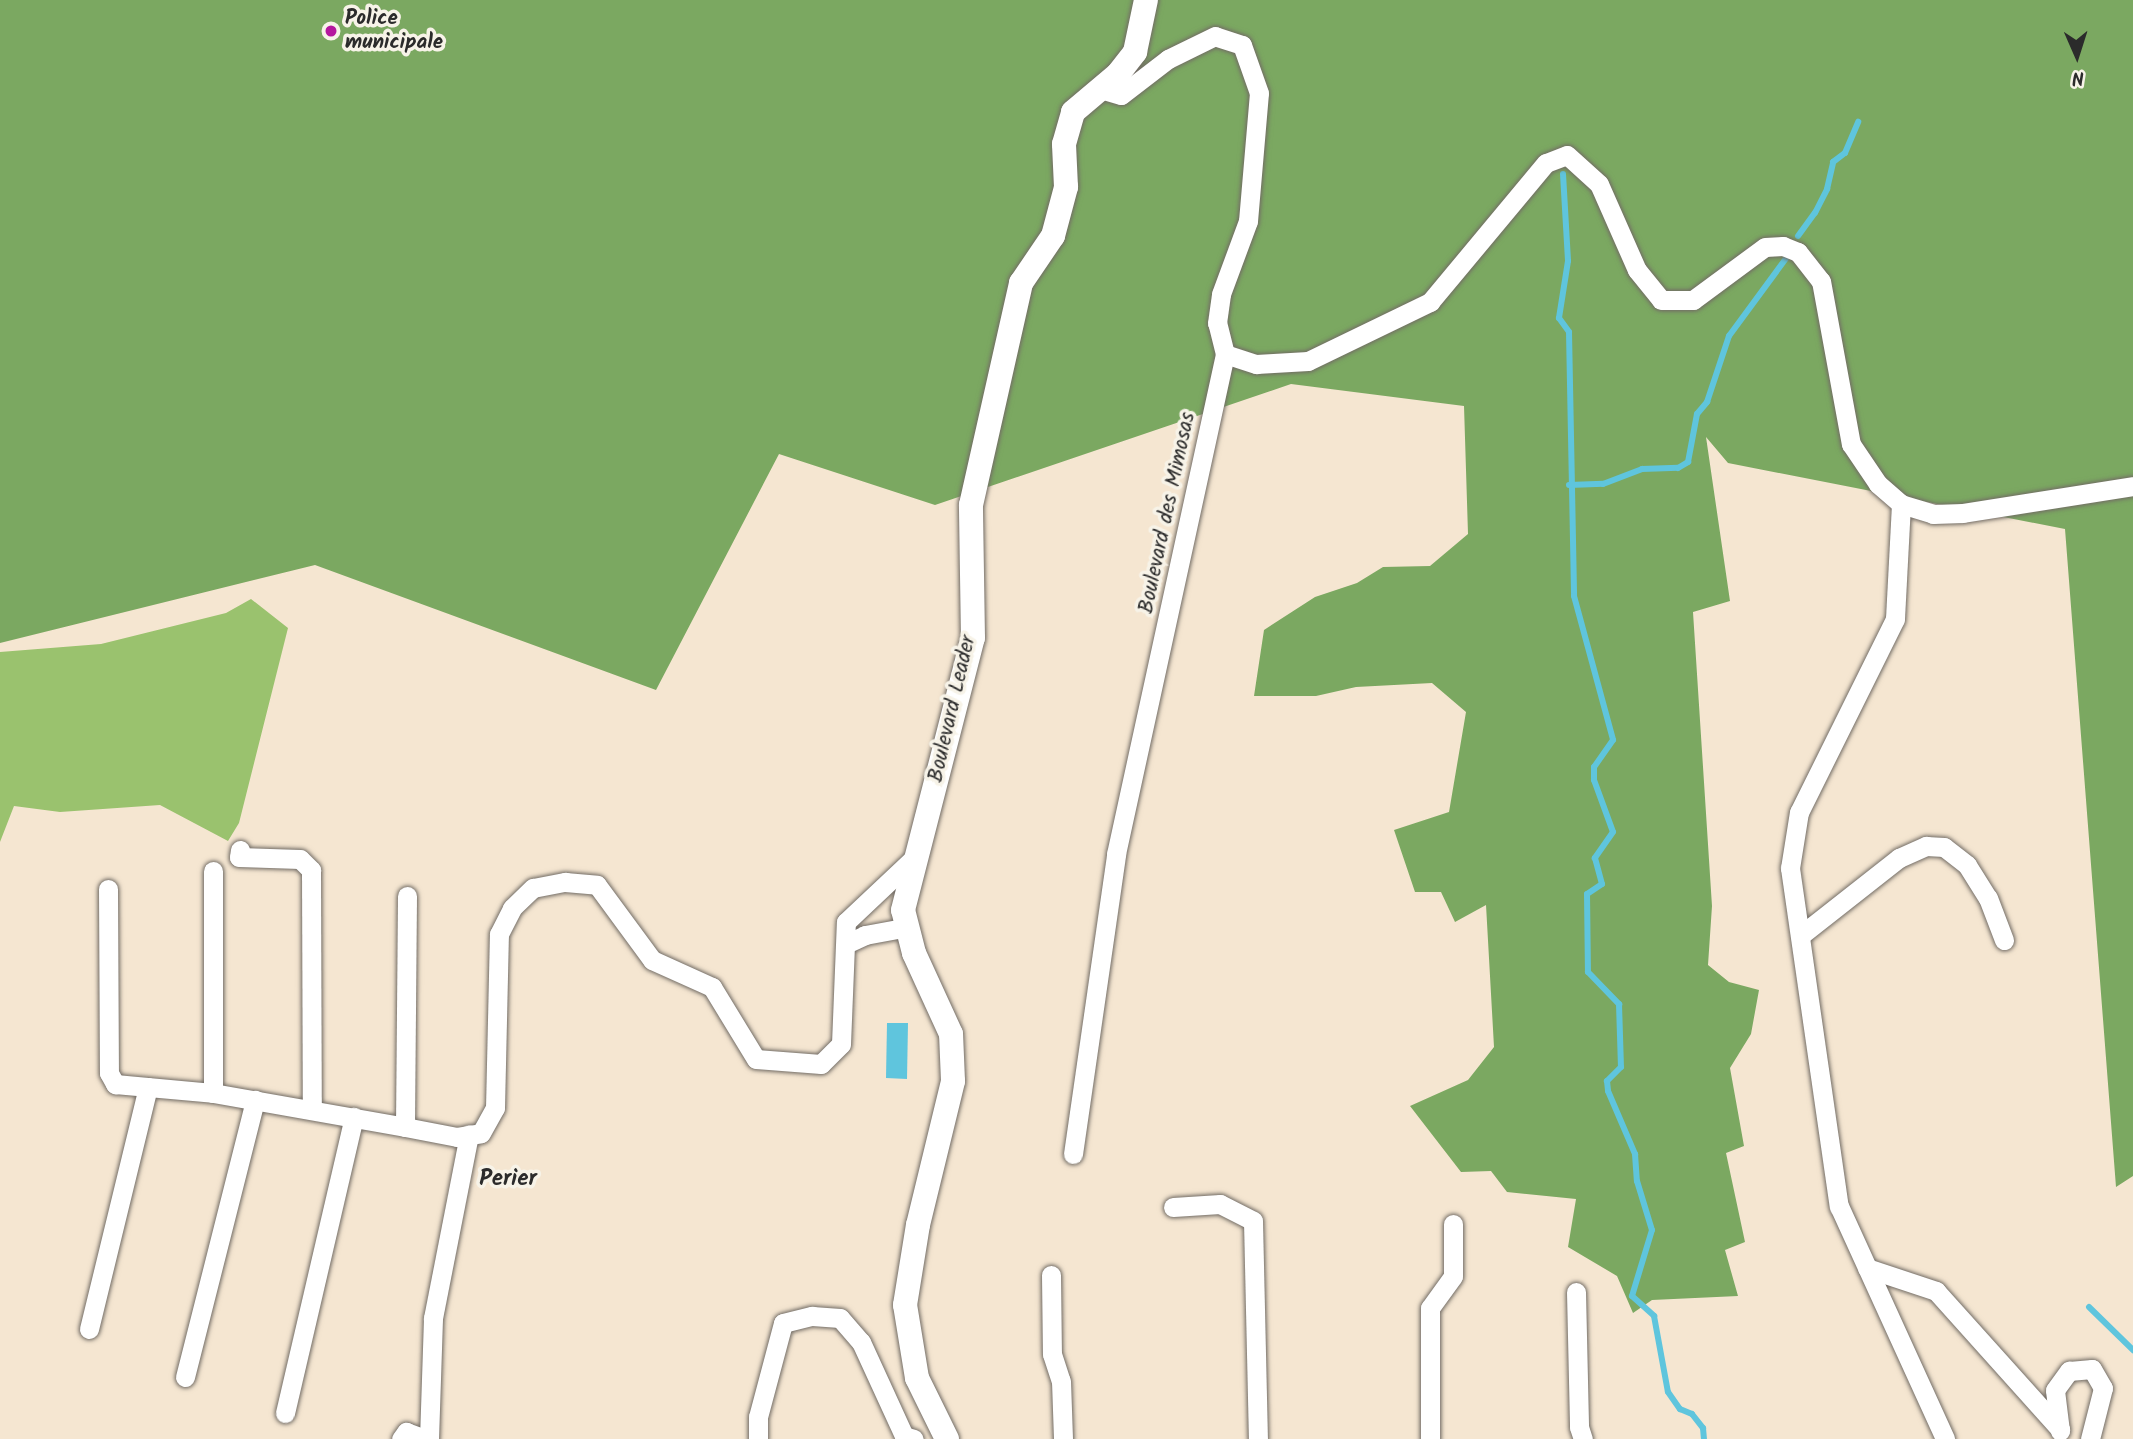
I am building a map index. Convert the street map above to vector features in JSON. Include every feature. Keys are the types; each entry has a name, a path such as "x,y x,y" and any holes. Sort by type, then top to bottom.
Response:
{"street":[{"name":"Boulevard Leader","path":"945,1439 917,1378 905,1305 918,1225 953,1081 951,1034 903,910 973,638 971,505 997,379 1021,283 1053,236 1066,187 1065,144 1073,112 1100,89 1135,52 1146,0"},
{"name":"Boulevard des Mimosas","path":"1073,1154 1116,854 1225,354 1217,323 1222,294 1248,221 1259,93 1242,46 1215,36 1168,59 1121,94 1100,89"},
{"path":"1225,354 1256,364 1308,361 1430,302 1546,163 1567,155 1599,184 1637,270 1661,300 1693,300 1765,247 1783,246 1798,252 1821,281 1851,444 1878,484 1901,504 1933,514 1963,513 2133,486"},
{"path":"1901,504 1895,619 1800,812 1790,868 1839,1206 1945,1439"},
{"path":"1801,935 1899,858 1926,846 1944,847 1974,876 2004,940"},
{"path":"240,850 239,857 300,859 311,870 312,1109"},
{"path":"108,889 109,1073 115,1084 213,1093 405,1128 469,1136 481,1133 495,1108 499,934 512,908 533,888 565,882 597,885 652,960 712,987 756,1059 780,1064 821,1064 841,1044 846,922 916,856"},
{"path":"213,871 213,1093"},
{"path":"405,1128 407,896"},
{"path":"846,944 865,935 908,927"},
{"path":"89,1329 148,1087"},
{"path":"185,1377 255,1100"},
{"path":"285,1413 354,1117"},
{"path":"401,1439 406,1432 427,1439 433,1318 469,1136"},
{"path":"1173,1207 1220,1204 1252,1221 1258,1439"},
{"path":"1430,1439 1430,1308 1453,1276 1453,1224"},
{"path":"1867,1268 1936,1291 2061,1434"},
{"path":"1051,1275 1052,1354 1061,1381 1063,1439"},
{"path":"1576,1292 1579,1427 1583,1439"},
{"path":"758,1439 758,1417 783,1324 812,1316 840,1318 861,1342 904,1436 914,1439"},
{"path":"2061,1434 2055,1390 2069,1371 2092,1369 2103,1388 2090,1439"}],"green space":[{"path":"0,0 2133,0 2133,1176 2116,1187 2065,529 1728,463 1706,437 1730,601 1693,612 1712,906 1708,965 1729,982 1759,990 1751,1034 1730,1068 1744,1146 1726,1153 1745,1242 1725,1250 1738,1296 1652,1300 1633,1313 1617,1276 1568,1247 1576,1199 1507,1192 1491,1171 1461,1172 1410,1106 1468,1080 1494,1047 1486,905 1455,922 1441,892 1415,892 1394,830 1449,812 1466,712 1432,683 1356,687 1316,696 1254,696 1264,630 1315,597 1357,583 1383,567 1430,566 1468,534 1464,406 1291,384 935,505 779,454 656,690 315,565 0,643"},
{"path":"251,599 288,628 239,823 228,841 160,805 60,812 14,806 0,842 0,652 101,644 226,613"}],"water":[{"path":"887,1023 908,1023 907,1079 886,1078"}],"waterway":[{"path":"1798,236 1815,213 1827,189 1833,162 1845,153 1858,122"},
{"path":"1563,174 1568,261 1559,318 1569,332 1574,596 1613,740 1594,767 1594,780 1613,832 1595,858 1602,884 1587,894 1588,972 1619,1004 1621,1067 1607,1081 1608,1091 1635,1154 1637,1181 1652,1230 1632,1296 1654,1316 1668,1392 1680,1409 1692,1414 1703,1428 1704,1439"},
{"path":"1569,485 1603,484 1642,469 1678,468 1688,462 1697,414 1707,402 1729,336 1787,257"},
{"path":"2089,1307 2133,1350"}],"place":[{"name":"Police municipale","path":"331,31"}],"district":[{"name":"Perier","path":"508,1179"}]}
